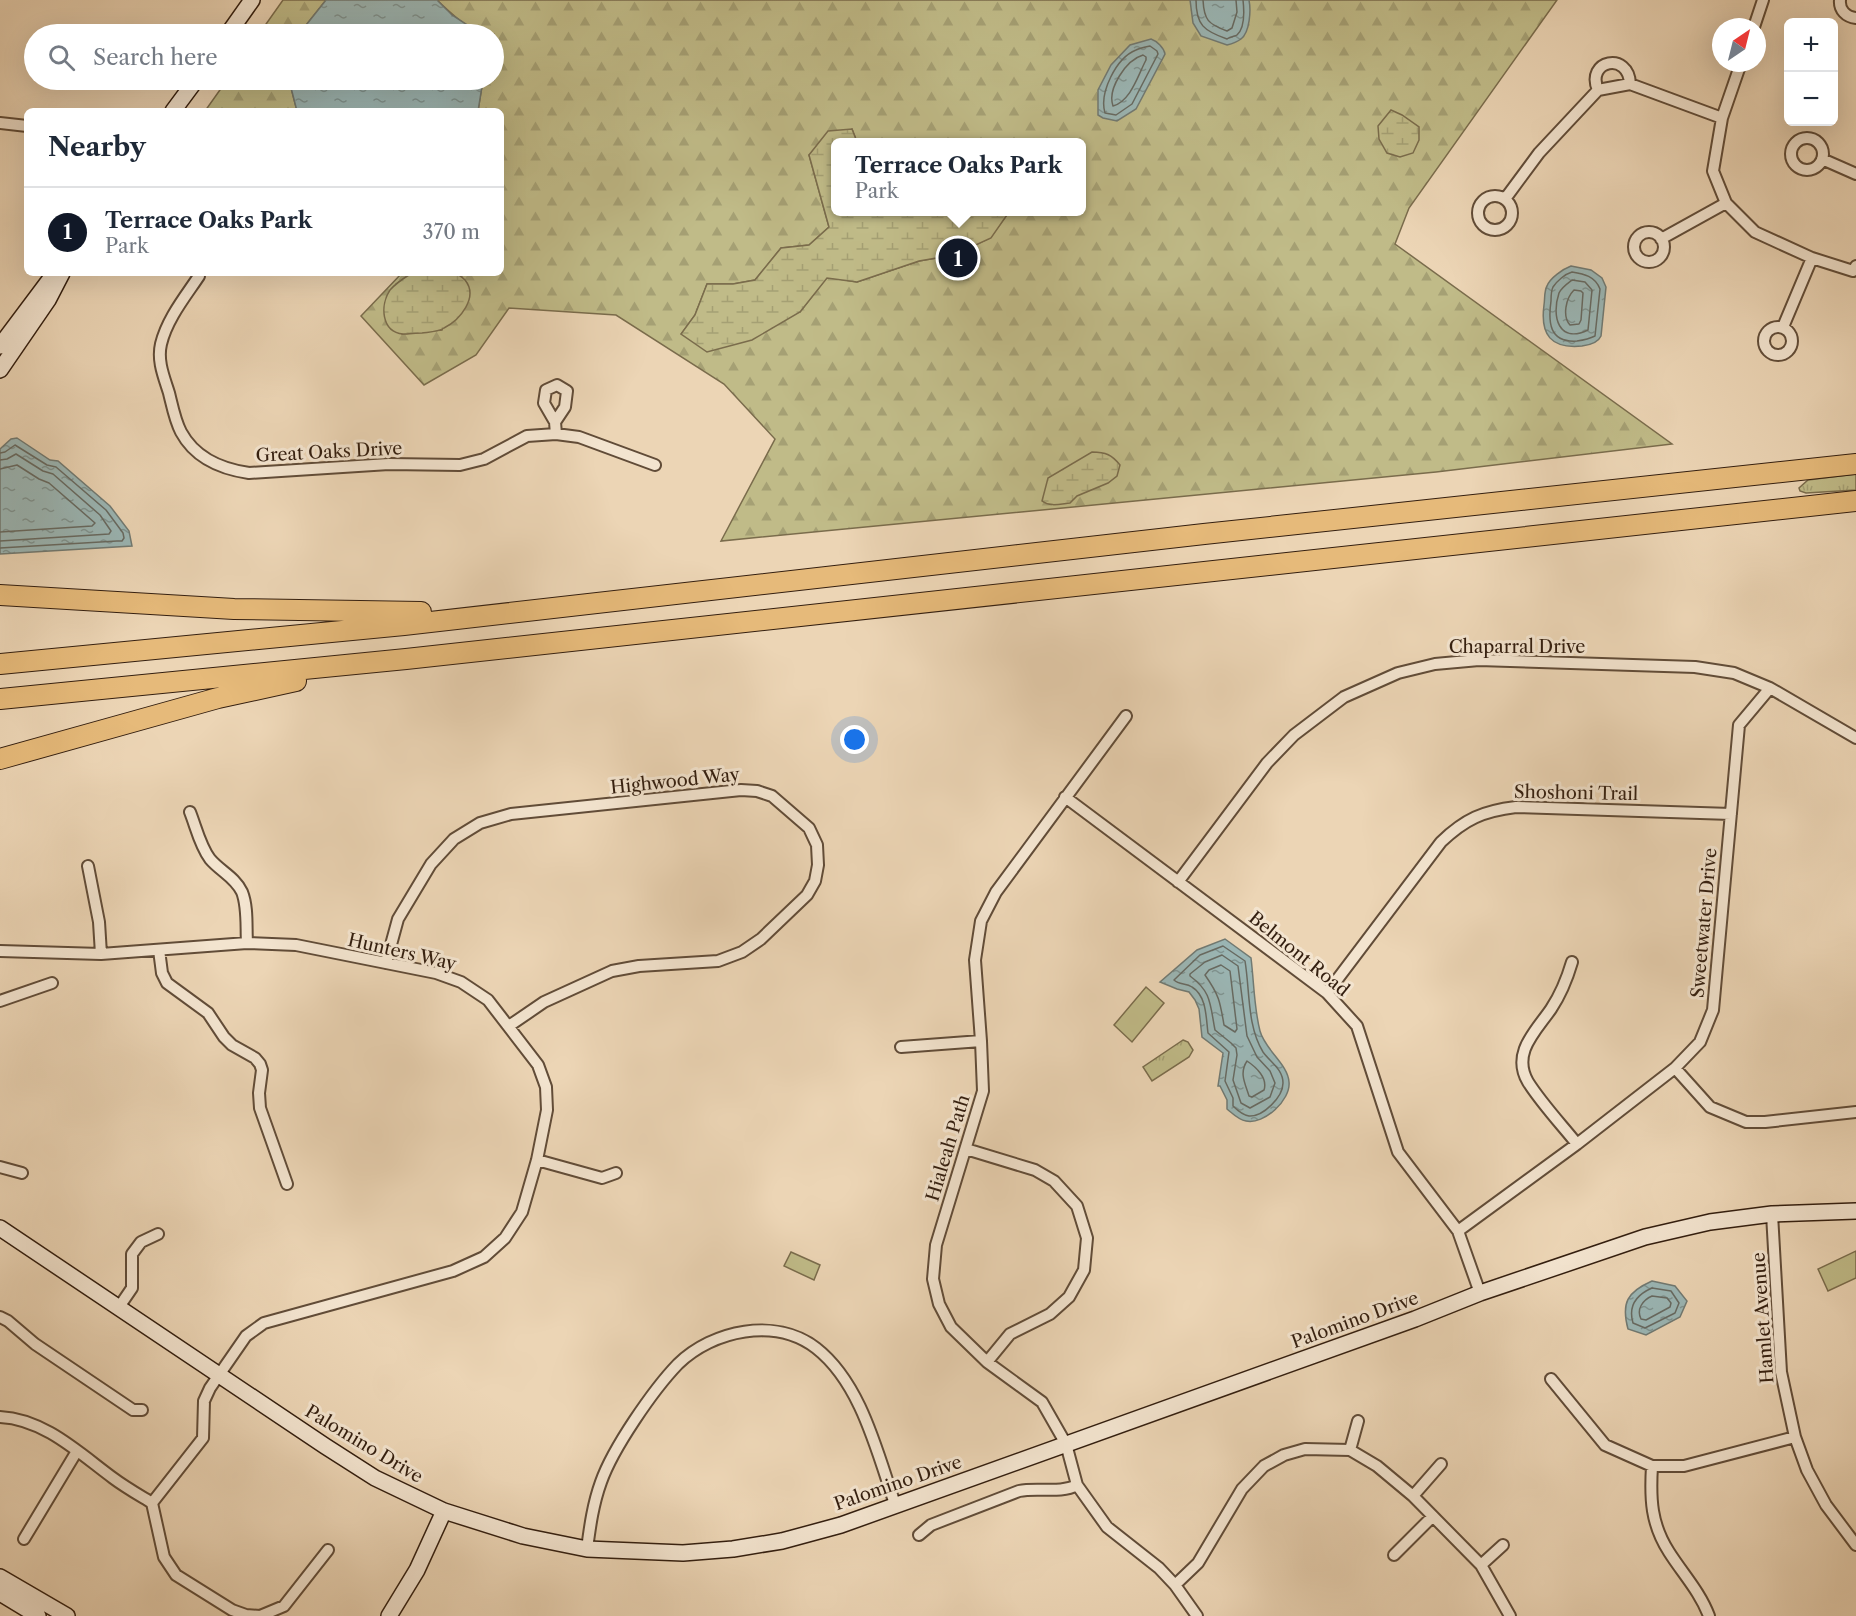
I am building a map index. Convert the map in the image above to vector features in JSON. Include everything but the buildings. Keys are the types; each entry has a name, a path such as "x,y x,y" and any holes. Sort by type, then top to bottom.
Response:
{"highway":[{"path":"0,664 404,625 1204,534 1856,464"},
{"path":"0,699 406,659 1856,501"},
{"path":"0,595 234,609 495,614"},
{"path":"0,759 218,698 406,659"}],"street":[{"path":"235,24 252,0"},
{"path":"1757,18 1763,0"},
{"path":"1840,0 1842,10 1846,15 1856,18"},
{"path":"1598,90 1595,76 1605,64 1620,64 1626,69 1630,84"},
{"path":"1738,72 1722,118 1713,171 1726,203 1755,232 1812,258 1854,268"},
{"path":"1505,199 1539,153 1598,90 1630,84 1722,118"},
{"path":"175,108 188,90"},
{"path":"0,123 24,126"},
{"path":"1822,159 1856,174"},
{"path":"1661,239 1726,203"},
{"path":"1783,327 1812,258"},
{"path":"0,346 53,276"},
{"path":"0,370 48,300 60,276"},
{"name":"Great Oaks Drive","path":"199,276 166,328 161,345 160,362 180,431 194,450 213,464 231,471 249,473 389,464 460,465 484,459 527,436 556,434 579,437 655,465"},
{"path":"555,422 556,434"},
{"name":"Chaparral Drive","path":"1178,882 1267,763 1294,735 1344,697 1398,673 1435,664 1479,660 1695,666 1734,673 1770,688 1856,738"},
{"name":"Sweetwater Drive","path":"1458,1231 1676,1068 1700,1042 1713,1010 1739,725 1770,688"},
{"name":"Hialeah Path","path":"1077,1485 1066,1444 1042,1402 987,1362 951,1327 939,1304 933,1279 936,1245 983,1090 975,960 981,921 996,892 1126,716"},
{"name":"Highwood Way","path":"386,963 398,919 431,864 454,839 480,823 511,814 741,790 757,791 772,796 808,828 817,845 818,865 815,881 807,895 761,939 742,952 718,961 639,966 612,971 544,1002 509,1026"},
{"name":"Belmont Road","path":"1065,797 1327,993 1357,1026 1398,1152 1458,1231 1480,1293"},
{"name":"Shoshoni Trail","path":"1327,993 1441,842 1457,827 1477,815 1496,809 1516,807 1731,814"},
{"path":"190,812 207,855 230,876 242,892 245,904 247,943"},
{"path":"88,866 99,922 101,954"},
{"name":"Hunters Way","path":"0,951 101,954 247,943 296,945 436,973 461,982 488,1000 538,1065 546,1087 547,1110 537,1160 522,1212 505,1238 484,1257 453,1271 264,1323 246,1336 218,1374 204,1401 203,1438 152,1503"},
{"path":"159,950 162,973 167,983 208,1012 224,1037 232,1045 255,1058 260,1064 262,1070 260,1108 287,1184"},
{"path":"1572,962 1567,980 1552,1007 1527,1041 1521,1061 1527,1080 1577,1144"},
{"path":"0,1001 52,983"},
{"path":"901,1047 981,1041"},
{"path":"1676,1068 1710,1107 1746,1122 1856,1112"},
{"path":"966,1149 1035,1170 1054,1181 1077,1206 1087,1238 1084,1270 1069,1297 1050,1314 1010,1335 987,1362"},
{"path":"537,1160 602,1178 616,1173"},
{"path":"0,1167 22,1173"},
{"name":"Palomino Drive","path":"0,1228 375,1478 444,1511 523,1536 586,1549 683,1553 733,1549 782,1541 841,1525 1415,1319 1480,1293 1645,1237 1710,1222 1772,1214 1856,1211"},
{"name":"Hamlet Avenue","path":"1772,1214 1781,1372 1795,1437 1807,1470 1826,1505 1856,1545"},
{"path":"119,1307 132,1288 132,1254 141,1242 158,1234"},
{"path":"0,1317 35,1344 133,1410 142,1410"},
{"path":"586,1549 592,1510 602,1480 625,1436 662,1383 679,1363 699,1349 720,1338 746,1331 771,1330 795,1336 815,1348 834,1366 860,1406 895,1504"},
{"path":"1551,1379 1605,1445 1652,1467 1684,1466 1795,1437"},
{"path":"0,1417 32,1423 76,1450 112,1478 152,1503 164,1557 176,1575 232,1610 246,1615 260,1616 284,1606 328,1550"},
{"path":"1350,1449 1359,1421"},
{"path":"1175,1585 1198,1563 1242,1489 1264,1467 1284,1455 1305,1449 1350,1449 1377,1466 1413,1496 1481,1565 1510,1616"},
{"path":"24,1539 76,1450"},
{"path":"1413,1496 1441,1464"},
{"path":"1652,1467 1650,1496 1657,1529 1668,1551 1703,1600 1709,1616"},
{"path":"919,1535 931,1525 1019,1491 1059,1490 1077,1485 1107,1527 1159,1568 1175,1585 1197,1616"},
{"path":"389,1616 417,1570 444,1511"},
{"path":"1394,1555 1432,1517"},
{"path":"1481,1565 1503,1545"},
{"path":"0,1577 67,1616"},
{"path":"0,1593 38,1616"}],"green space":[{"path":"283,0 326,0 307,24 266,24"},
{"path":"437,0 1557,0 1409,208 1395,244 1672,444 1436,472 721,541 775,439 724,384 616,315 509,308 476,355 424,385 361,316 399,276 408,276 396,284 402,334 442,330 462,277 460,276 504,276 504,108 478,108 481,90 504,90 504,24 466,24","holes":["852,129 855,138 1086,138 1086,216 1006,216 990,238 954,255 919,261 857,282 827,277 800,312 682,333 695,315 707,284 733,284 755,280 781,248 809,245 829,227 809,155 831,142 831,138 837,138"]},
{"path":"220,90 292,90 296,108 207,108"},
{"path":"1391,110 1419,127 1419,140 1413,153 1400,157 1387,153 1379,139 1378,126"},
{"path":"852,129 855,138 831,138 831,216 1006,216 991,238 954,255 919,261 857,282 827,278 800,312 752,340 707,352 681,334 695,315 707,284 733,284 755,280 781,248 809,245 829,227 809,155 828,131"},
{"path":"408,276 460,276 469,287 469,301 456,320 442,329 403,334 390,328 385,317 387,296 395,285"},
{"path":"1092,452 1105,453 1114,459 1120,465 1117,476 1108,483 1077,496 1070,503 1052,505 1042,501 1048,478"},
{"path":"1856,474 1856,490 1806,493 1800,491 1799,488 1808,480"},
{"path":"1146,987 1164,1003 1132,1042 1114,1025"},
{"path":"1183,1040 1188,1042 1193,1050 1189,1057 1152,1081 1143,1067"},
{"path":"1856,1251 1856,1278 1828,1291 1818,1269"},
{"path":"791,1252 820,1265 814,1280 784,1266"}],"water":[{"path":"326,0 437,0 452,15 466,24 307,24"},
{"path":"1190,0 1249,0 1249,21 1244,36 1227,45 1201,36 1193,23"},
{"path":"1151,39 1160,45 1165,54 1136,109 1117,121 1098,115 1098,90 1111,65 1130,45"},
{"path":"292,90 481,90 478,108 296,108"},
{"path":"1571,266 1591,270 1602,278 1606,287 1601,336 1596,342 1588,345 1571,346 1555,342 1546,332 1544,324 1546,288 1554,277"},
{"path":"17,438 50,460 58,461 110,506 129,531 132,546 0,554 0,449 11,439"},
{"path":"1225,939 1251,958 1260,1031 1266,1044 1288,1075 1288,1089 1281,1103 1268,1115 1253,1121 1241,1119 1227,1109 1227,1100 1218,1086 1223,1053 1202,1037 1199,1009 1195,1000 1189,992 1160,982 1197,950"},
{"path":"1652,1281 1675,1286 1687,1301 1680,1317 1646,1335 1628,1329 1625,1312 1628,1299 1632,1294"}],"place":[{"name":"Terrace Oaks Park","path":"958,258"}]}
